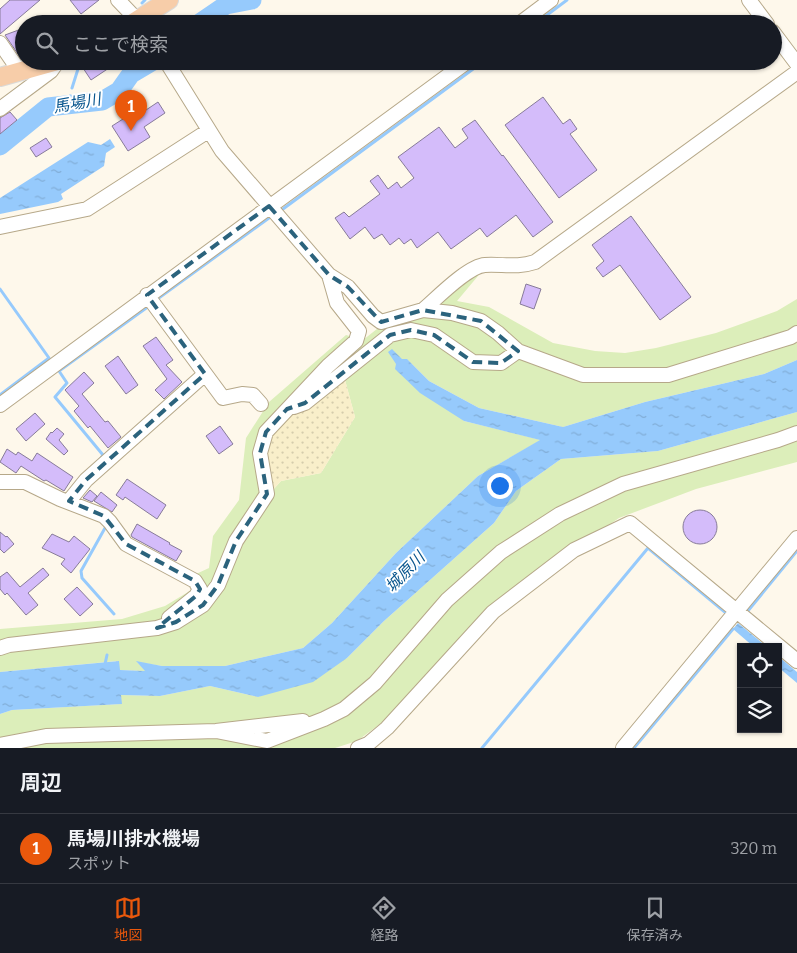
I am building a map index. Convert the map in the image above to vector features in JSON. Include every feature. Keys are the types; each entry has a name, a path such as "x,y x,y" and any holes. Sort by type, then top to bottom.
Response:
{"main road":[{"path":"147,15 169,0"},
{"path":"0,77 27,70"}],"street":[{"path":"118,0 130,15"},
{"path":"531,15 552,0"},
{"path":"749,0 760,15"},
{"path":"0,42 15,64"},
{"path":"782,44 797,64"},
{"path":"0,108 52,70"},
{"path":"171,70 222,151 329,275 348,287 373,316 381,322 423,310 452,313 481,321 518,351 583,375 668,375 791,337 797,333"},
{"path":"0,405 456,70"},
{"path":"423,310 471,270 484,265 523,266 535,262 797,72"},
{"path":"0,227 87,209 208,131"},
{"path":"0,648 9,645 156,628 176,622 203,605 218,585 236,541 267,494 260,453 266,432 328,366 356,341 359,332 337,303 329,275"},
{"path":"147,296 223,398 242,394 253,395 261,404"},
{"path":"287,409 305,403 390,336 411,330 434,335 473,362 502,363 518,351"},
{"path":"69,502 86,480 205,374"},
{"path":"216,731 267,744 344,709 375,683 447,600 501,552 560,514 623,484 797,433"},
{"path":"0,482 25,482 104,516 126,544 195,581 200,589 196,596 156,628"},
{"path":"358,748 368,744 387,728 494,612 574,550 630,523 797,661"},
{"path":"623,748 797,538"},
{"path":"0,744 46,736 216,731 324,719"}],"highlighted area":[{"path":"269,206 329,275 348,287 381,322 423,310 481,321 518,351 501,363 473,362 434,335 411,330 390,335 305,403 287,409 266,432 260,453 267,494 236,541 218,585 203,605 176,622 157,628 196,596 200,589 195,581 126,544 104,516 69,501 86,480 205,374 147,295"}],"green space":[{"path":"483,270 457,301 489,307 553,343 595,351 625,353 656,348 716,333 777,311 797,299 797,360 764,374 645,402 563,427 479,408 429,381 407,359 464,421 541,440 478,476 396,553 332,623 303,648 225,666 162,666 137,662 146,671 119,670 118,661 0,672 0,629 122,619 165,606 193,589 196,574 209,568 213,536 239,500 246,438 269,402 346,335 363,340 382,325 426,303","holes":["345,380 355,417 321,473 281,481 272,491"]},
{"path":"797,412 797,462 696,489 619,518 489,608 388,718 357,741 335,748 0,748 0,714 12,710 121,704 121,695 160,696 210,686 258,697 347,658 384,621 494,523 516,491 561,459 658,451"}],"sand":[{"path":"345,380 355,417 321,473 281,481 271,492 264,451 268,437 289,414 308,407"}],"water":[{"path":"110,139 115,147 106,153 104,166 61,194 63,199 58,202 0,214 0,198 88,142 101,145"},
{"name":"城原川","path":"392,349 402,359 407,359 429,381 479,408 563,427 645,402 764,374 797,360 797,412 658,451 561,459 516,491 494,523 384,621 347,658 313,682 258,697 210,686 160,696 121,695 122,704 12,710 0,714 0,672 119,661 120,670 145,671 136,661 162,666 225,666 303,648 332,623 396,553 478,476 540,440 464,421 420,393 395,369 396,364 388,352"},
{"path":"738,623 762,643 749,643 733,629"},
{"path":"782,659 797,672 797,683 782,670"}],"building":[{"path":"10,0 40,0 22,15 15,15 15,21 0,34 0,9"},
{"path":"70,0 99,0 81,14"},
{"path":"15,31 15,50 5,35"},
{"path":"84,70 106,70 91,80"},
{"path":"543,97 563,124 570,119 577,129 570,134 597,170 559,198 505,125"},
{"path":"158,102 165,113 144,127 150,137 128,151 112,126 134,112 137,116"},
{"path":"10,112 17,120 0,134 0,118"},
{"path":"475,120 553,222 533,237 516,215 487,237 480,228 451,249 438,232 417,248 411,239 404,244 399,238 390,245 382,234 374,239 365,227 350,239 335,218 344,212 349,217 380,194 370,181 378,175 388,189 397,182 401,188 414,178 398,157 439,127 455,148 468,138 462,129"},
{"path":"46,138 52,147 36,157 30,148"},
{"path":"631,216 691,297 660,320 620,265 603,277 596,268 604,261 592,245"},
{"path":"526,284 541,289 534,309 520,304"},
{"path":"156,337 173,360 166,365 182,382 164,399 155,390 167,379 143,346"},
{"path":"118,356 138,385 126,394 105,366"},
{"path":"84,372 94,383 82,394 105,422 108,421 121,437 108,448 90,426 88,428 74,411 79,406 65,390"},
{"path":"35,413 45,424 26,441 16,429"},
{"path":"220,426 233,444 219,454 206,436"},
{"path":"57,428 64,434 59,440 68,451 64,455 46,439"},
{"path":"7,449 16,455 18,452 32,461 37,453 73,477 64,491 21,466 16,473 0,462"},
{"path":"127,479 166,505 157,519 125,497 123,500 116,495"},
{"path":"90,490 97,496 92,502 83,498"},
{"path":"101,492 117,505 112,512 94,501"},
{"path":"700,510 707,511 712,515 716,520 716,534 712,539 707,543 700,544 693,543 688,539 684,534 683,527 684,520 688,515 693,511"},
{"path":"137,524 182,551 176,561 132,537 131,535"},
{"path":"0,532 7,536 14,544 4,553 0,549"},
{"path":"52,534 69,542 74,536 90,549 71,573 61,564 65,559 42,548"},
{"path":"43,568 49,575 28,593 38,605 26,615 7,593 5,595 0,589 0,577 7,572 20,587"},
{"path":"77,587 93,604 80,616 64,599"}],"waterway":[{"path":"142,3 145,0"},
{"name":"馬場川","path":"211,15 226,5 252,0"},
{"path":"547,15 567,0"},
{"path":"72,88 78,70"},
{"name":"馬場川","path":"0,146 48,107 102,101 119,91 131,74 138,70"},
{"path":"283,209 472,70"},
{"path":"67,104 70,96"},
{"path":"156,300 269,218"},
{"path":"0,289 49,358 0,395"},
{"path":"101,458 103,455 55,397 67,383 59,371 149,306"},
{"path":"105,528 81,571 82,578 114,614"},
{"path":"482,748 648,548 726,613"},
{"path":"747,612 797,551"},
{"path":"634,748 733,629"},
{"path":"105,664 107,655"}],"place":[{"name":"馬場川排水機場","path":"131,131"}]}
